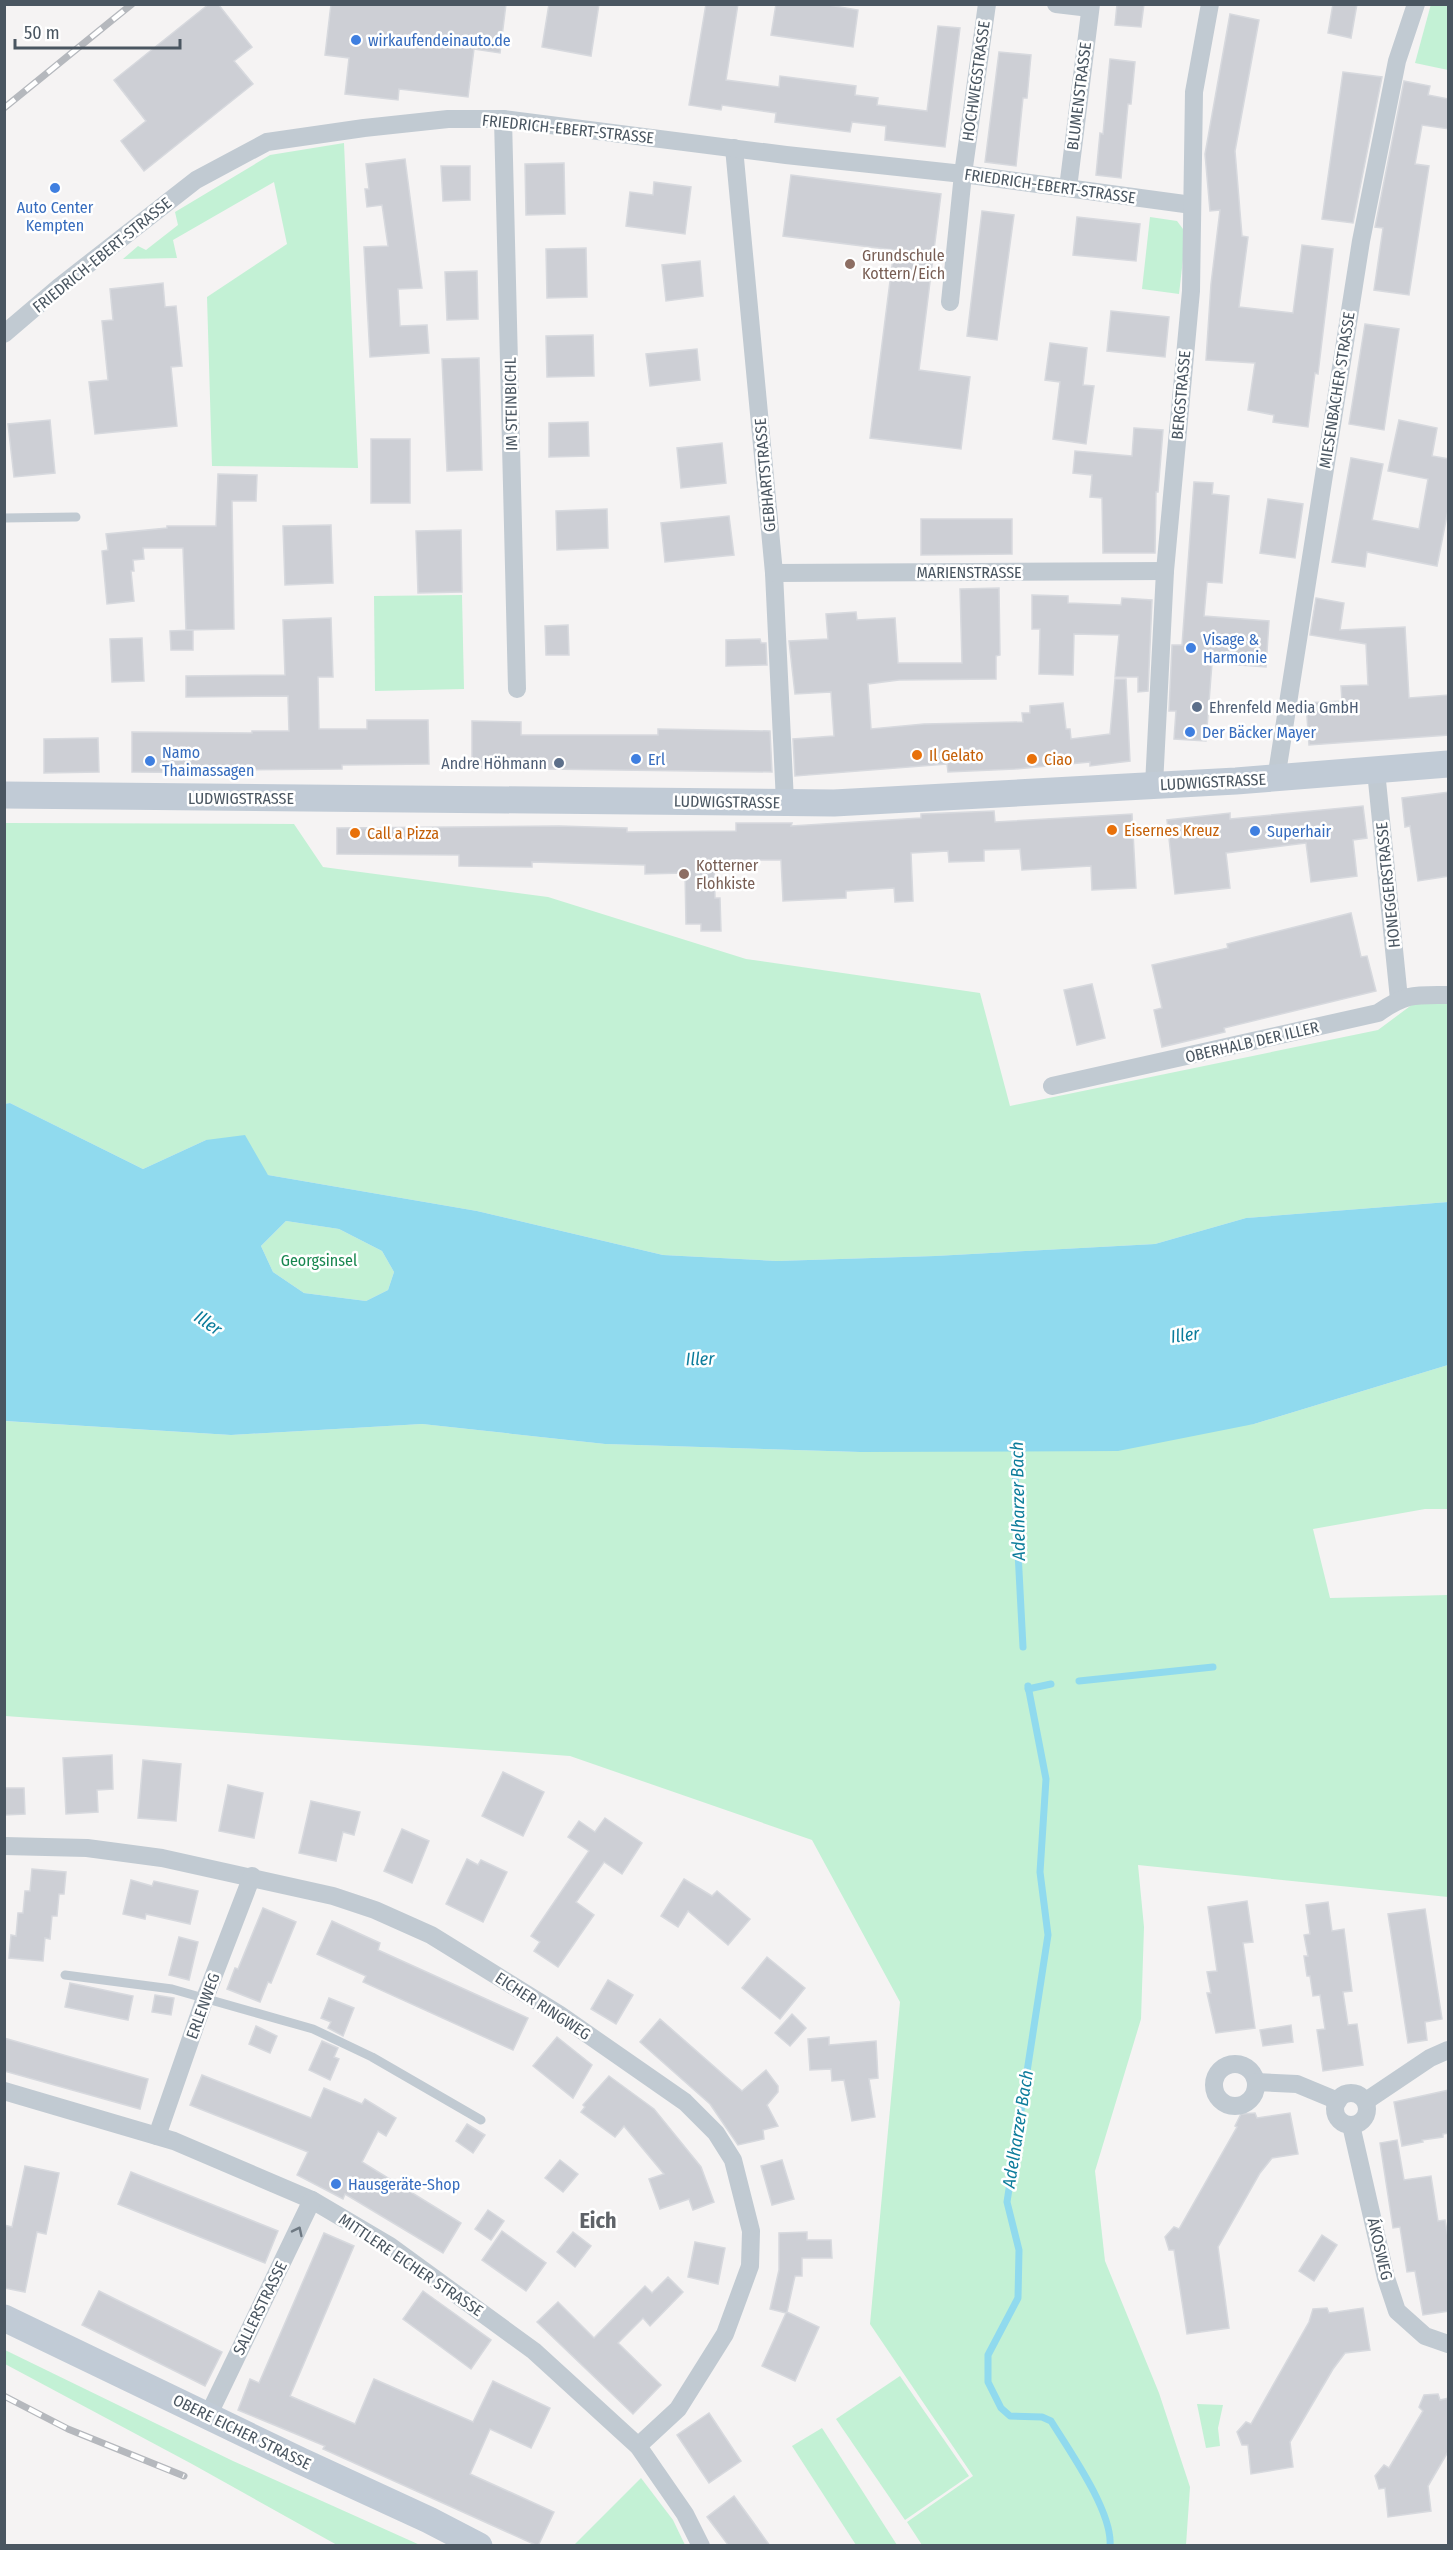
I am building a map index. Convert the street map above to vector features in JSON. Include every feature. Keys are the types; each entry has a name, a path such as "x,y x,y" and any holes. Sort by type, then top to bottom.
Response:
{"street":[{"name":"HOCHWEGSTRASSE","path":"950,302 963,174 987,4"},
{"path":"1056,4 1091,6"},
{"name":"BERGSTRASSE","path":"1154,786 1165,571 1191,291 1194,92 1210,4"},
{"name":"MIESENBACHER STRASSE","path":"1276,779 1361,241 1397,61 1416,4"},
{"name":"BLUMENSTRASSE","path":"1068,189 1091,6"},
{"name":"FRIEDRICH-EBERT-STRASSE","path":"4,334 59,287 196,180 267,142 448,118 503,119 963,174 1192,205"},
{"name":"IM STEINBICHL","path":"503,119 517,689"},
{"name":"GEBHARTSTRASSE","path":"734,148 774,573 785,802"},
{"name":"MARIENSTRASSE","path":"774,573 1165,571"},
{"name":"LUDWIGSTRASSE","path":"4,795 834,803 1276,779 1449,764"},
{"name":"HONEGGERSTRASSE","path":"1376,771 1399,999"},
{"name":"OBERHALB DER ILLER","path":"1052,1086 1378,1013 1399,999 1418,995 1449,995"},
{"name":"EICHER RINGWEG","path":"5,1850 87,1848 162,1858 252,1876 333,1896 375,1910 431,1935 560,2015 685,2102 716,2133 734,2160 751,2231 750,2266 725,2334 678,2409 638,2446"},
{"name":"ERLENWEG","path":"157,2136 205,1998 252,1876"},
{"path":"1366,2101 1430,2058 1449,2050"},
{"path":"1256,2082 1297,2084 1338,2101 1349,2093 1359,2095 1366,2101 1368,2107 1365,2117 1357,2124 1351,2125"},
{"name":"MITTLERE EICHER STRASSE","path":"4,2091 157,2136 312,2200 390,2246 534,2351 638,2446 685,2514 701,2546"},
{"name":"ÁKOSWEG","path":"1338,2101 1337,2117 1351,2125 1386,2278 1397,2311 1425,2336 1449,2344"},
{"name":"SALLERSTRASSE","path":"208,2416 312,2200"},
{"name":"OBERE EICHER STRASSE","path":"4,2318 429,2520 479,2546"}],"lane":[{"path":"4,518 76,517"},
{"path":"65,1975 172,1989 314,2029 372,2058 481,2120"}],"green space":[{"path":"1431,4 1448,5 1448,70 1415,63"},
{"path":"344,143 358,468 212,466 207,297 287,244 274,182 173,240 177,258 123,259 138,246 146,250 178,225 175,212 270,155"},
{"path":"1150,217 1177,221 1186,233 1179,294 1142,289"},
{"path":"462,595 464,689 375,691 374,596"},
{"path":"5,823 294,824 323,867 548,897 746,959 980,993 1010,1106 1378,1030 1417,1001 1448,1001 1448,1202 1246,1218 1155,1244 935,1256 777,1261 663,1255 477,1211 268,1175 206,1140 143,1169 10,1103 5,1104"},
{"name":"Georgsinsel","path":"286,1221 339,1229 382,1251 394,1272 388,1290 366,1301 304,1293 273,1272 261,1246"},
{"path":"1448,1365 1448,1509 1425,1509 1313,1529 1330,1598 1447,1595 1448,1897 1138,1865 1144,1927 1141,2019 1095,2171 1105,2261 1159,2393 1190,2487 1186,2545 922,2545 907,2522 973,2476 870,2324 900,2002 812,1840 570,1756 5,1716 4,1421 231,1435 422,1424 605,1444 860,1452 1254,1424"},
{"path":"5,2350 233,2461 420,2545 337,2545 5,2364"},
{"path":"900,2376 969,2476 905,2520 836,2419"},
{"path":"1197,2404 1223,2405 1218,2428 1220,2446 1206,2448"},
{"path":"822,2428 897,2545 856,2545 792,2446"},
{"path":"641,2478 673,2520 685,2545 574,2545"}],"water":[{"name":"Iller","path":"10,1103 143,1169 206,1140 245,1135 268,1175 477,1211 663,1255 777,1261 935,1256 1155,1244 1246,1218 1448,1202 1448,1365 1254,1424 1118,1451 860,1452 605,1444 422,1424 231,1435 5,1421 4,1104","holes":["286,1221 339,1229 382,1251 394,1272 388,1290 366,1301 304,1293 273,1272 261,1246"]}],"building":[{"path":"209,4 218,4 252,47 234,61 253,84 144,171 121,141 146,121 114,80"},
{"path":"331,4 506,4 500,53 474,49 468,97 399,89 398,100 345,94 349,58 325,55"},
{"path":"549,4 599,4 591,56 542,47"},
{"path":"706,4 738,4 726,80 779,87 780,76 856,86 855,95 878,98 877,105 927,111 938,26 960,28 945,147 885,140 886,126 852,122 850,132 775,122 776,113 722,105 721,110 689,105"},
{"path":"776,4 823,4 858,10 853,47 771,35"},
{"path":"1117,4 1144,4 1141,27 1115,25"},
{"path":"1333,4 1357,4 1351,38 1328,33"},
{"path":"1230,14 1259,20 1235,151 1242,236 1248,237 1239,307 1293,313 1302,245 1333,249 1318,374 1315,373 1308,427 1273,422 1274,415 1248,410 1255,363 1206,360 1211,284 1220,210 1210,211 1205,154"},
{"path":"999,52 1031,55 1027,98 1023,98 1016,166 985,162"},
{"path":"1110,59 1135,62 1131,104 1128,104 1121,178 1096,175 1100,133 1103,134"},
{"path":"1343,72 1382,77 1353,223 1322,219"},
{"path":"1404,81 1430,86 1428,95 1449,99 1449,129 1422,125 1415,164 1429,166 1409,295 1374,290 1383,228 1375,227"},
{"path":"405,159 422,288 398,289 400,326 427,325 429,353 370,357 364,247 388,246 382,205 367,207 365,189 369,189 366,164"},
{"path":"564,163 565,214 526,215 525,164"},
{"path":"441,166 470,166 470,200 443,201"},
{"path":"791,175 941,194 919,370 970,377 961,449 870,438 894,250 783,236"},
{"path":"654,182 691,187 685,234 626,226 630,192 653,195"},
{"path":"982,211 1014,215 997,340 967,336"},
{"path":"1077,217 1140,224 1136,261 1073,255"},
{"path":"586,248 587,297 547,298 546,249"},
{"path":"700,261 703,296 666,301 662,265"},
{"path":"477,271 478,319 447,320 445,272"},
{"path":"163,283 165,307 176,306 182,366 171,367 177,426 95,434 89,382 108,380 102,321 113,320 110,289"},
{"path":"1111,311 1169,317 1165,357 1107,351"},
{"path":"1365,324 1399,329 1384,430 1349,424"},
{"path":"593,335 594,376 547,377 546,336"},
{"path":"1050,343 1087,348 1083,385 1094,386 1086,444 1053,439 1060,382 1045,380"},
{"path":"697,349 700,380 650,386 646,354"},
{"path":"479,358 482,470 447,471 442,359"},
{"path":"50,420 55,473 14,477 8,424"},
{"path":"1399,420 1437,428 1432,456 1449,459 1449,505 1437,566 1367,552 1365,567 1332,562 1351,458 1383,464 1372,520 1419,529 1428,479 1388,471"},
{"path":"588,422 589,456 549,457 549,423"},
{"path":"1134,428 1163,430 1158,492 1156,492 1155,553 1103,553 1102,498 1090,497 1092,475 1073,473 1075,451 1132,456"},
{"path":"371,439 410,439 410,503 371,503"},
{"path":"722,443 726,483 681,488 677,448"},
{"path":"218,474 257,475 256,501 232,501 234,629 186,630 183,548 143,548 144,559 133,560 134,571 131,571 134,601 107,604 102,551 108,550 106,534 167,528 167,526 216,526"},
{"path":"1194,482 1213,483 1212,494 1229,496 1222,583 1207,582 1204,616 1269,621 1266,667 1212,663 1206,741 1174,739 1176,711 1169,711 1172,645 1182,645"},
{"path":"1268,499 1303,504 1295,558 1260,553"},
{"path":"607,509 608,548 557,550 556,511"},
{"path":"729,516 734,555 665,562 661,523"},
{"path":"921,519 1012,519 1012,554 921,555"},
{"path":"331,525 333,583 285,585 283,526"},
{"path":"461,530 462,592 418,593 416,531"},
{"path":"999,588 1000,655 996,656 996,679 899,680 868,684 871,729 924,724 1023,722 1022,713 1030,713 1030,706 1063,703 1066,729 1070,729 1071,739 1110,734 1115,679 1126,679 1130,761 1090,766 1090,762 948,772 947,764 795,776 793,739 834,736 831,692 795,694 789,641 828,639 826,614 856,612 857,620 895,618 898,663 962,663 960,589"},
{"path":"1032,595 1068,596 1068,603 1121,605 1122,598 1152,600 1148,691 1138,692 1138,677 1115,677 1119,635 1074,634 1073,675 1039,674 1040,629 1032,629"},
{"path":"1316,598 1344,603 1340,630 1405,627 1409,698 1449,695 1449,735 1309,745 1306,703 1342,701 1341,686 1368,685 1366,644 1310,635"},
{"path":"331,618 333,677 318,677 319,729 367,729 367,720 428,720 429,764 342,765 342,769 234,770 234,773 132,772 132,732 289,731 288,696 186,697 186,676 285,675 283,620"},
{"path":"568,625 569,655 546,655 545,626"},
{"path":"193,630 193,650 171,650 170,631"},
{"path":"142,638 144,681 112,682 110,639"},
{"path":"760,639 761,643 766,643 767,665 726,666 726,640"},
{"path":"472,721 521,722 521,735 658,735 658,729 770,731 772,772 472,768"},
{"path":"98,738 99,772 44,773 44,739"},
{"path":"1449,792 1449,876 1418,881 1410,826 1405,827 1402,798"},
{"path":"1363,806 1367,838 1353,840 1357,876 1311,882 1306,843 1226,853 1230,888 1175,894 1167,820 1230,813 1230,819"},
{"path":"994,811 995,822 1132,814 1136,888 1092,890 1091,866 1022,870 1020,849 984,850 984,861 949,862 948,851 911,853 913,901 895,902 894,888 846,891 846,898 783,901 781,860 714,860 715,898 720,898 721,931 701,931 701,924 686,924 685,873 645,874 645,865 532,862 532,867 459,866 459,855 337,854 337,828 559,826 627,828 627,832 736,831 736,823 792,823 791,826 921,818 921,814"},
{"path":"1351,913 1361,957 1367,956 1376,991 1224,1028 1225,1032 1162,1047 1154,1010 1162,1008 1152,965 1228,948 1227,944"},
{"path":"1092,984 1105,1038 1077,1045 1064,990"},
{"path":"112,1755 113,1789 97,1790 98,1812 66,1814 63,1758"},
{"path":"143,1760 181,1764 176,1821 138,1818"},
{"path":"503,1772 544,1792 523,1836 482,1816"},
{"path":"228,1785 263,1793 254,1838 219,1831"},
{"path":"4,1788 24,1788 25,1814 4,1815"},
{"path":"311,1801 360,1812 354,1835 343,1832 336,1861 299,1853"},
{"path":"605,1818 642,1843 622,1874 604,1862 576,1902 594,1915 558,1967 534,1951 540,1942 531,1936 589,1851 568,1837 579,1821 595,1832"},
{"path":"402,1829 429,1841 412,1883 384,1871"},
{"path":"467,1859 478,1865 481,1860 507,1872 483,1922 446,1904"},
{"path":"32,1869 66,1872 64,1894 59,1894 57,1916 52,1916 50,1939 45,1938 43,1961 9,1958 11,1935 16,1936 18,1913 23,1913 25,1891 30,1891"},
{"path":"684,1879 712,1896 717,1891 750,1919 728,1945 688,1911 678,1927 661,1916"},
{"path":"131,1880 152,1886 154,1881 198,1891 190,1924 146,1914 145,1919 123,1914"},
{"path":"1247,1901 1253,1942 1243,1943 1255,2028 1216,2033 1207,1993 1211,1993 1207,1972 1217,1971 1208,1907"},
{"path":"1328,1902 1332,1931 1344,1929 1352,1991 1343,1992 1348,2025 1357,2024 1363,2065 1323,2071 1317,2030 1325,2029 1320,1995 1313,1996 1310,1976 1307,1976 1304,1956 1308,1956 1304,1935 1310,1934 1306,1905"},
{"path":"263,1908 296,1922 271,1983 268,1982 260,2002 227,1989 235,1968 238,1969"},
{"path":"1425,1909 1442,2019 1425,2022 1427,2040 1408,2043 1388,1914"},
{"path":"332,1921 380,1943 378,1950 528,2018 513,2050 363,1982 366,1976 317,1954"},
{"path":"179,1937 198,1942 189,1980 169,1975"},
{"path":"767,1957 805,1988 780,2019 742,1988"},
{"path":"608,1980 633,1995 616,2024 591,2009"},
{"path":"70,1983 133,1996 128,2020 65,2007"},
{"path":"155,1995 174,1998 171,2015 152,2012"},
{"path":"329,1998 354,2008 343,2036 328,2028 331,2022 321,2018"},
{"path":"792,2014 806,2028 790,2046 775,2033"},
{"path":"660,2019 742,2091 766,2070 778,2086 778,2092 767,2105 778,2126 763,2130 764,2139 738,2145 710,2104 640,2042"},
{"path":"1291,2025 1293,2042 1263,2046 1260,2030"},
{"path":"256,2026 277,2036 270,2053 249,2044"},
{"path":"557,2037 592,2065 573,2098 533,2066"},
{"path":"829,2037 829,2045 876,2041 878,2078 869,2079 875,2117 852,2121 844,2080 832,2081 831,2069 810,2070 808,2039"},
{"path":"4,2038 148,2079 140,2109 4,2071"},
{"path":"322,2041 338,2048 334,2057 339,2059 330,2080 309,2070"},
{"path":"202,2075 311,2118 324,2088 362,2104 365,2099 396,2118 386,2136 378,2131 362,2162 461,2223 443,2253 345,2194 343,2199 297,2175 308,2152 190,2105"},
{"path":"609,2076 654,2109 701,2167 714,2202 693,2210 689,2199 660,2209 649,2179 664,2174 624,2126 615,2137 581,2112 585,2107 583,2105"},
{"path":"1449,2090 1449,2133 1443,2134 1443,2137 1402,2146 1394,2102"},
{"path":"1255,2113 1257,2118 1290,2113 1298,2154 1272,2158 1260,2173 1218,2247 1229,2328 1187,2334 1174,2250 1169,2250 1165,2237 1174,2227 1179,2229 1237,2127 1235,2126 1241,2114"},
{"path":"467,2124 485,2135 473,2153 456,2141"},
{"path":"1397,2140 1404,2180 1431,2176 1438,2221 1445,2220 1449,2242 1449,2311 1423,2315 1415,2271 1407,2272 1400,2227 1393,2228 1380,2143"},
{"path":"560,2160 578,2174 563,2192 545,2178"},
{"path":"782,2160 794,2199 772,2205 761,2166"},
{"path":"25,2166 59,2173 46,2234 37,2232 25,2292 4,2288 4,2225 12,2227"},
{"path":"131,2172 278,2231 265,2263 118,2204"},
{"path":"488,2210 504,2221 491,2240 475,2229"},
{"path":"502,2231 546,2263 526,2291 482,2260"},
{"path":"573,2232 591,2246 575,2267 557,2252"},
{"path":"807,2232 807,2240 831,2240 832,2258 802,2258 802,2276 795,2276 787,2312 819,2327 795,2381 762,2366 786,2313 770,2309 779,2270 779,2233"},
{"path":"324,2233 354,2246 290,2396 355,2424 374,2379 473,2422 493,2381 550,2408 531,2448 490,2429 470,2474 554,2512 538,2546 323,2449 325,2446 238,2410 250,2379 259,2383"},
{"path":"1322,2235 1337,2245 1314,2281 1299,2271"},
{"path":"695,2242 725,2248 718,2284 688,2277"},
{"path":"668,2277 683,2292 650,2326 643,2318 618,2343 661,2385 633,2414 537,2322 558,2302 594,2338 645,2286 652,2293"},
{"path":"99,2291 222,2352 205,2386 82,2325"},
{"path":"423,2291 491,2340 471,2369 403,2319"},
{"path":"1327,2308 1329,2313 1363,2308 1370,2350 1345,2353 1333,2369 1290,2442 1293,2467 1251,2474 1248,2445 1242,2445 1237,2432 1246,2422 1251,2424 1309,2322 1313,2309"},
{"path":"1438,2394 1440,2400 1449,2398 1449,2450 1428,2486 1431,2511 1388,2517 1385,2488 1379,2489 1375,2476 1384,2465 1389,2468 1423,2411 1419,2407 1424,2395"},
{"path":"709,2413 741,2461 709,2483 677,2435"},
{"path":"734,2496 770,2546 729,2546 707,2517"}],"waterway":[{"name":"Adelharzer Bach","path":"1015,1443 1023,1647"},
{"path":"1079,1681 1213,1667"},
{"path":"1028,1689 1051,1684"},
{"name":"Adelharzer Bach","path":"1028,1686 1046,1779 1040,1872 1048,1935 1007,2202 1019,2250 1018,2298 988,2355 988,2382 1001,2408 1010,2416 1042,2417 1051,2421 1097,2499 1105,2516 1110,2546"}],"railway":[{"path":"4,108 132,4"},
{"path":"4,2396 68,2429 184,2476"}],"place":[{"name":"wirkaufendeinauto.de","path":"356,40"},
{"name":"Auto Center Kempten","path":"55,188"},
{"name":"Grundschule Kottern/Eich","path":"850,264"},
{"name":"Visage & Harmonie","path":"1191,648"},
{"name":"Ehrenfeld Media GmbH","path":"1197,707"},
{"name":"Der Bäcker Mayer","path":"1190,732"},
{"name":"Il Gelato","path":"917,755"},
{"name":"Erl","path":"636,759"},
{"name":"Ciao","path":"1032,759"},
{"name":"Namo Thaimassagen","path":"150,761"},
{"name":"Andre Höhmann","path":"559,763"},
{"name":"Eisernes Kreuz","path":"1112,830"},
{"name":"Superhair","path":"1255,831"},
{"name":"Call a Pizza","path":"355,833"},
{"name":"Kotterner Flohkiste","path":"684,874"},
{"name":"Hausgeräte-Shop","path":"336,2184"}],"district":[{"name":"Eich","path":"598,2220"}]}
